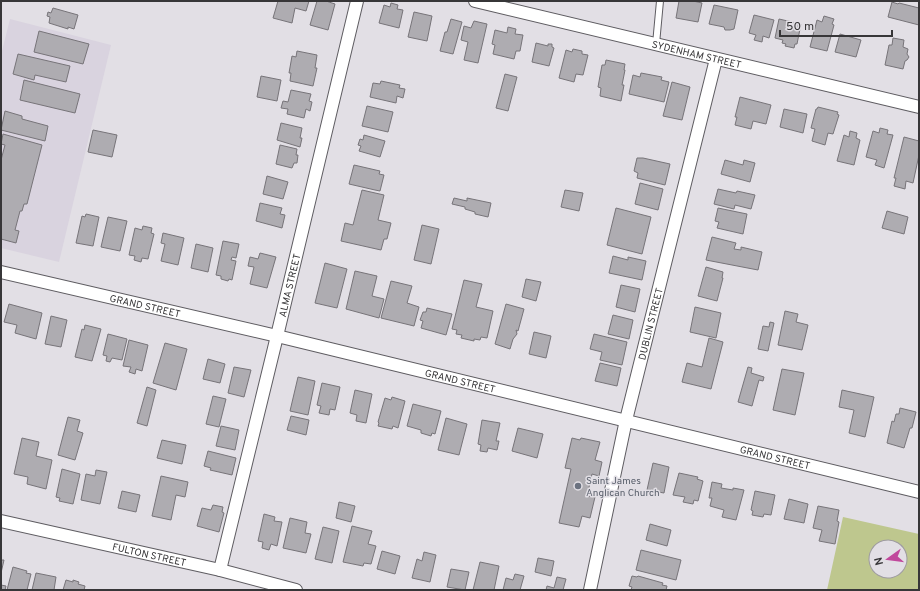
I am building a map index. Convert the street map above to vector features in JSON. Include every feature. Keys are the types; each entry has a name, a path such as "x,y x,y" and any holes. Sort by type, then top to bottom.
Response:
{"street":[{"name":"ALMA STREET","path":"220,570 357,1"},
{"name":"SYDENHAM STREET","path":"475,1 919,107"},
{"name":"DUBLIN STREET","path":"590,590 626,420 716,59"},
{"name":"GRAND STREET","path":"1,272 277,336 919,492"},
{"name":"FULTON STREET","path":"1,521 220,570 296,590"}],"lane":[{"path":"656,44 660,1"}],"shaded area":[{"path":"10,19 111,45 59,262 1,248 1,55"}],"green space":[{"path":"843,517 919,534 919,590 827,590"}],"building":[{"path":"278,1 309,1 306,11 295,8 292,23 273,18"},
{"path":"317,1 326,1 335,4 328,30 310,25"},
{"path":"679,1 693,1 702,3 698,22 676,18"},
{"path":"892,2 919,8 919,25 888,17"},
{"path":"391,3 398,5 397,9 403,10 399,28 379,23 384,5 390,7"},
{"path":"714,5 738,10 734,29 725,30 724,27 709,24"},
{"path":"53,8 78,15 74,29 68,27 68,29 49,23 50,17 47,16 48,12 51,13"},
{"path":"414,12 432,16 427,41 408,37"},
{"path":"754,15 774,20 769,38 763,36 762,42 754,40 756,35 749,33"},
{"path":"824,16 834,19 832,24 834,25 827,51 810,47 817,20 822,22"},
{"path":"451,19 462,22 453,54 440,51 445,32 447,32"},
{"path":"779,19 801,24 797,44 795,44 794,48 785,46 786,44 782,43 783,40 775,38"},
{"path":"474,21 487,24 478,63 464,60 468,42 461,40 464,26 471,28"},
{"path":"508,27 516,29 515,34 523,35 520,51 516,51 514,59 493,54 495,45 492,44 495,30 507,33"},
{"path":"39,31 89,44 83,64 34,52"},
{"path":"840,34 861,40 856,57 835,52"},
{"path":"893,38 904,40 903,47 908,49 907,54 909,57 905,61 903,69 885,65 889,45 892,45"},
{"path":"536,43 548,46 548,44 552,44 552,47 554,48 549,66 532,62"},
{"path":"573,49 582,51 582,54 588,55 583,75 576,74 574,82 559,78 566,50 572,52"},
{"path":"297,51 317,55 315,68 317,68 313,86 290,81 291,73 289,73 292,56 296,57"},
{"path":"18,54 70,66 66,82 35,75 34,80 13,74"},
{"path":"606,60 625,64 622,85 624,85 621,101 600,96 601,88 598,87 602,65 605,65"},
{"path":"641,73 662,77 661,80 669,82 664,102 629,94 633,75 640,77"},
{"path":"505,74 517,77 508,111 496,108"},
{"path":"261,76 281,80 277,101 257,97"},
{"path":"24,80 80,94 75,113 20,100"},
{"path":"381,81 400,85 399,88 405,89 403,98 397,96 396,103 370,97 373,83 380,84"},
{"path":"672,82 690,87 682,120 663,116"},
{"path":"291,90 311,94 309,101 312,102 310,111 306,109 304,118 287,114 288,109 281,108 283,101 288,102"},
{"path":"740,97 771,105 766,124 753,121 751,129 735,125 737,117 735,117"},
{"path":"367,106 393,112 388,132 362,126"},
{"path":"818,107 838,112 837,114 839,115 833,134 828,133 825,145 812,141 815,129 811,128 816,109"},
{"path":"784,109 807,114 803,133 780,127"},
{"path":"5,111 22,116 22,119 48,126 45,141 1,130"},
{"path":"281,123 302,128 300,147 277,140"},
{"path":"880,128 888,130 887,134 893,135 884,168 875,165 877,160 866,157 873,131 879,133"},
{"path":"93,130 117,135 112,157 88,152"},
{"path":"850,131 857,133 856,138 860,140 854,165 837,161 844,135 849,137"},
{"path":"3,134 42,145 27,204 24,204 22,211 20,211 15,230 19,231 16,243 1,239 1,160 5,145 1,144"},
{"path":"364,135 385,141 380,157 359,151 361,146 358,145 360,139 363,140"},
{"path":"904,137 919,141 919,155 913,183 906,181 905,189 894,186 896,178 894,178"},
{"path":"280,145 297,149 297,163 294,163 292,168 276,164"},
{"path":"637,158 670,164 665,185 637,178 638,173 634,171"},
{"path":"725,160 743,165 744,160 755,163 750,182 721,174"},
{"path":"354,165 380,171 379,174 384,175 380,191 349,184"},
{"path":"267,176 288,182 283,199 263,194"},
{"path":"640,183 663,189 658,210 635,204"},
{"path":"718,189 755,195 751,209 735,205 734,209 714,204"},
{"path":"362,190 384,195 378,220 391,223 387,239 384,239 381,250 341,241 345,223 353,225"},
{"path":"565,190 583,193 579,211 561,207"},
{"path":"454,198 467,201 467,198 491,203 488,217 475,214 475,212 465,209 465,207 452,204"},
{"path":"260,203 282,208 280,214 285,215 282,228 256,221"},
{"path":"616,208 651,217 642,254 607,245"},
{"path":"718,208 747,214 743,234 717,228 719,222 715,221"},
{"path":"887,211 908,217 904,234 882,228"},
{"path":"86,214 99,217 93,246 76,243 82,216 85,217"},
{"path":"108,217 127,221 120,251 101,247"},
{"path":"422,225 439,229 431,264 414,260"},
{"path":"143,226 152,228 151,233 154,234 148,259 142,258 141,262 134,260 135,256 129,255 135,228 142,230"},
{"path":"163,233 184,238 178,265 161,261 165,244 161,243"},
{"path":"712,237 736,243 734,249 741,250 741,247 762,252 758,270 706,260"},
{"path":"223,241 239,244 236,258 232,257 231,260 236,261 232,280 229,279 228,281 221,279 221,276 216,275"},
{"path":"196,244 213,248 208,272 191,268"},
{"path":"260,253 276,257 267,288 250,284 254,267 248,266 250,257 258,259"},
{"path":"613,256 628,260 628,257 646,261 642,280 609,273"},
{"path":"325,263 347,269 337,308 315,303"},
{"path":"706,267 723,272 723,278 717,301 698,296"},
{"path":"355,271 377,276 372,296 384,299 379,318 346,309"},
{"path":"526,279 541,282 536,301 522,297"},
{"path":"464,280 482,284 476,307 493,311 487,338 481,337 480,340 474,339 474,341 461,338 462,335 456,334 457,330 452,329"},
{"path":"391,281 412,286 407,303 419,307 414,326 381,318"},
{"path":"621,285 640,289 635,312 616,307"},
{"path":"9,304 42,313 36,339 15,333 17,325 4,322"},
{"path":"506,304 524,309 518,331 516,330 517,334 513,339 510,349 495,344"},
{"path":"695,307 721,313 716,338 690,332"},
{"path":"427,308 452,314 446,335 421,328 423,321 420,320 423,312 426,312"},
{"path":"785,311 798,314 796,322 808,325 802,350 778,345"},
{"path":"613,315 633,320 629,339 608,334"},
{"path":"51,316 67,320 61,347 45,344"},
{"path":"770,322 774,323 768,351 758,349 763,326 769,327"},
{"path":"85,325 101,329 92,361 75,357 82,329 84,330"},
{"path":"534,332 551,336 546,358 529,354"},
{"path":"108,334 127,339 122,360 112,358 110,362 106,361 107,356 103,355"},
{"path":"594,334 627,342 622,365 600,360 602,352 590,349"},
{"path":"709,338 723,342 711,389 682,382 687,363 702,367"},
{"path":"129,340 148,345 142,371 136,369 135,374 129,372 131,367 123,366"},
{"path":"165,343 187,349 176,390 153,383"},
{"path":"208,359 225,364 220,383 203,379"},
{"path":"600,363 621,368 617,386 595,381"},
{"path":"234,367 251,370 244,397 228,393"},
{"path":"748,367 752,368 751,373 764,377 763,381 759,380 752,406 738,402"},
{"path":"782,369 804,373 795,415 773,410"},
{"path":"298,377 315,381 308,415 290,411"},
{"path":"322,383 340,387 335,410 330,409 329,415 319,413 321,406 317,405"},
{"path":"147,387 156,390 147,426 137,423"},
{"path":"355,390 372,394 366,423 356,421 357,415 350,413"},
{"path":"842,390 874,397 865,437 849,433 854,410 839,407"},
{"path":"213,396 226,399 219,427 206,424"},
{"path":"392,397 405,401 398,428 393,426 392,429 378,426 385,398 391,400"},
{"path":"413,404 441,411 435,434 432,433 431,436 421,433 421,430 407,426"},
{"path":"900,408 916,412 912,428 910,428 904,448 887,443 892,421 894,422 896,414 899,414"},
{"path":"291,416 309,420 306,435 287,430"},
{"path":"68,417 80,420 77,431 83,433 75,460 58,455"},
{"path":"446,418 467,424 459,455 438,450"},
{"path":"482,420 500,423 496,441 499,441 497,450 488,448 487,452 480,451 481,445 478,444"},
{"path":"221,426 239,430 235,450 216,446"},
{"path":"518,428 543,434 537,458 512,451"},
{"path":"22,438 39,442 36,456 52,460 46,489 27,484 28,477 14,474"},
{"name":"Saint James Anglican Church","path":"572,438 580,440 581,438 600,442 595,460 602,462 599,476 592,474 587,496 595,497 590,518 582,516 579,527 559,523 571,469 565,468"},
{"path":"162,440 186,445 182,464 157,458"},
{"path":"208,451 236,458 232,475 210,470 211,468 204,466"},
{"path":"653,463 669,467 664,493 647,490"},
{"path":"62,469 80,474 73,504 59,501 60,498 56,497"},
{"path":"96,470 107,472 100,504 81,500 86,474 95,476"},
{"path":"679,473 698,477 697,479 703,481 698,501 694,500 693,504 683,502 685,497 673,495"},
{"path":"161,476 188,482 185,497 176,495 171,520 152,516"},
{"path":"712,482 722,484 721,488 744,490 736,520 722,517 724,510 710,506 712,498 709,498"},
{"path":"122,491 140,495 136,512 118,508"},
{"path":"755,491 775,495 771,515 764,514 763,517 752,515 753,511 751,510"},
{"path":"789,499 808,504 804,523 784,519"},
{"path":"339,502 355,506 351,522 336,518"},
{"path":"213,505 223,507 222,512 224,513 219,532 197,526 202,508 211,510"},
{"path":"818,506 839,510 837,521 839,522 835,544 819,541 822,530 813,528"},
{"path":"264,514 275,517 274,521 282,522 277,546 271,544 269,550 262,548 263,542 258,541"},
{"path":"290,518 307,522 305,533 311,534 306,553 283,548"},
{"path":"650,524 671,530 667,546 646,540"},
{"path":"352,526 372,531 368,544 376,546 371,564 364,563 363,566 343,562"},
{"path":"323,527 339,531 332,563 315,559"},
{"path":"641,550 681,560 676,580 636,570"},
{"path":"382,551 400,556 395,574 377,569"},
{"path":"424,552 436,555 430,582 412,578 417,559 422,561"},
{"path":"538,558 554,561 551,576 535,572"},
{"path":"1,560 4,560 1,573"},
{"path":"480,562 499,566 494,590 473,590"},
{"path":"13,567 27,571 26,573 31,574 27,590 7,590"},
{"path":"451,569 469,572 465,590 447,587"},
{"path":"36,573 56,577 54,590 32,590"},
{"path":"515,574 524,576 520,590 503,590 506,578 513,580"},
{"path":"632,576 638,576 663,583 662,585 667,586 666,590 631,590 632,587 629,586"},
{"path":"557,577 566,579 563,590 546,590 547,586 554,588"},
{"path":"66,580 79,582 78,584 85,586 84,590 63,590"},
{"path":"1,585 6,586 5,590 1,590"}],"place":[{"name":"Saint James Anglican Church","path":"578,486"}]}
